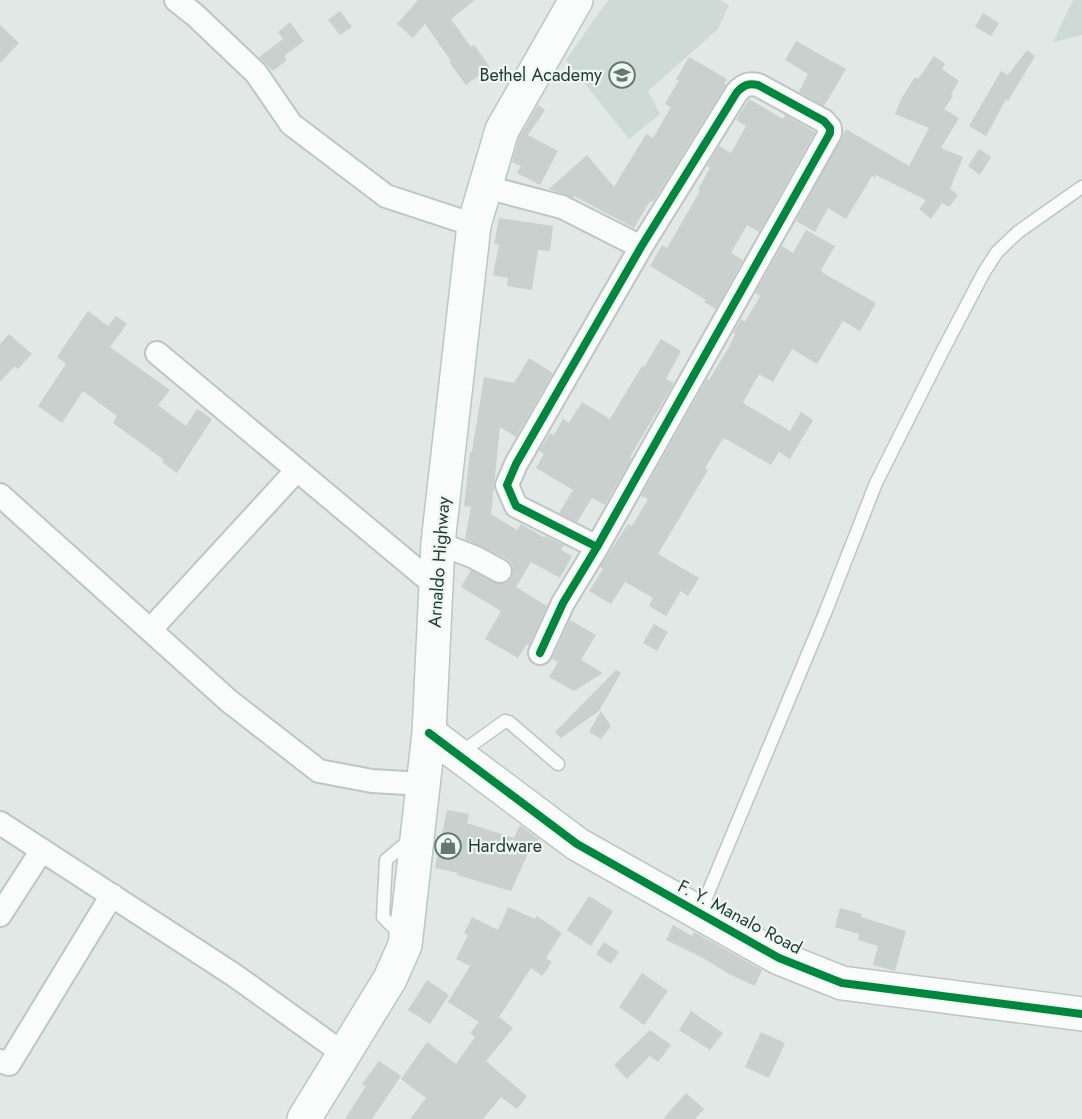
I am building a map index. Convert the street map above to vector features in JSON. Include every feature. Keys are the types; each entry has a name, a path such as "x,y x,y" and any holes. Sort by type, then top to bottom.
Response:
{"main road":[{"name":"Arnaldo Highway","path":"304,1119 390,979 405,940 429,733 438,543 480,205 502,130 576,0"},
{"name":"F. Y. Manalo Road","path":"429,733 577,844 778,958 842,983 1082,1014"}],"street":[{"path":"176,0 256,73 291,124 386,196 558,213 637,253"},
{"path":"540,652 562,603 597,547 830,133 828,124 758,85 750,83 737,92 637,253 516,464 507,485 516,506 597,547"},
{"path":"157,353 436,586"},
{"path":"150,630 297,470"},
{"path":"0,495 229,701 319,771 372,781 424,784"},
{"path":"438,543 500,571"},
{"path":"0,823 234,975 344,1054"},
{"path":"0,915 42,850"},
{"path":"0,1061 9,1064 112,895"}],"lane":[{"path":"699,913 825,613 876,483 947,342 984,272 998,252 1018,232 1082,187"},
{"path":"458,754 505,721 558,764"}],"shaded area":[{"name":"Bethel Academy","path":"608,0 720,0 729,5 718,29 648,91 660,114 629,139 566,60"},
{"path":"1073,0 1082,0 1082,35 1053,42"}],"building":[{"path":"418,0 475,0 451,19 471,47 474,45 490,67 466,85 425,24 413,38 397,24"},
{"path":"340,11 352,27 340,35 328,20"},
{"path":"983,13 999,23 991,36 975,27"},
{"path":"290,22 304,41 284,56 287,60 273,71 259,57 283,39 278,32"},
{"path":"0,25 19,43 0,63"},
{"path":"796,41 846,69 824,106 799,92 808,74 785,60"},
{"path":"1027,50 1035,56 1008,101 1006,99 986,136 969,126 1001,71 1008,75"},
{"path":"934,56 945,64 942,69 959,81 944,109 959,118 941,148 963,157 950,189 958,195 949,207 942,203 931,219 919,209 926,200 876,175 875,178 872,176 846,219 828,208 815,232 796,221 846,129 909,166 929,128 895,114 901,99 915,77 918,79"},
{"path":"689,57 727,79 724,84 726,85 653,202 650,201 634,228 574,196 573,198 549,189 587,155 614,187 646,134 653,138 671,107 665,104"},
{"path":"749,99 783,119 785,115 815,132 759,232 747,225 731,253 743,260 716,309 704,302 706,300 650,266 662,245 667,248 700,191 698,190 710,168 707,166 719,146 731,153 746,126 736,120"},
{"path":"538,105 545,110 528,135 558,151 540,185 517,173 521,166 512,162 519,137"},
{"path":"979,149 991,157 980,175 968,166"},
{"path":"499,218 553,226 550,251 538,250 532,290 507,286 508,278 493,275 499,245 494,244"},
{"path":"806,230 835,246 821,270 823,273 876,303 860,331 843,321 817,364 792,349 773,382 759,374 743,403 790,431 801,412 813,420 790,459 779,452 771,465 724,438 721,442 705,468 708,470 658,554 699,578 688,596 681,591 666,616 649,606 653,598 625,582 611,604 589,591 603,569 600,567 628,524 632,526 648,499 641,496 707,379 709,380 729,347 735,334 733,333 741,319 745,322 760,296 755,293 782,246 793,253"},
{"path":"88,311 108,326 116,316 127,324 110,347 170,390 158,405 186,426 197,409 212,419 177,473 162,462 164,460 113,423 117,416 83,391 62,423 38,406 66,364 57,357"},
{"path":"9,334 32,354 18,369 15,366 0,382 0,344"},
{"path":"661,339 681,351 666,379 674,383 630,457 632,458 605,505 592,498 577,522 559,513 573,490 536,468 544,454 539,451 550,433 554,435 563,419 569,423 582,402 610,419"},
{"path":"529,358 553,373 516,437 500,427 491,514 517,530 521,524 545,538 545,536 564,545 561,550 572,556 560,578 531,562 516,587 547,606 529,645 527,644 518,658 485,639 501,611 461,587 471,570 500,584 508,582 512,577 512,564 507,559 465,539 471,507 464,506 470,452 472,452 484,377 514,383"},
{"path":"570,620 596,635 581,660 603,673 574,691 549,677 558,662 552,659"},
{"path":"654,624 668,632 657,651 643,643"},
{"path":"616,670 621,673 599,711 561,738 555,732"},
{"path":"601,711 611,726 601,739 589,732"},
{"path":"447,810 469,814 467,823 514,838 520,825 539,839 533,851 530,849 511,891 457,875 458,873 435,868"},
{"path":"589,896 613,911 591,946 567,930"},
{"path":"508,907 535,919 537,916 562,933 546,958 552,962 542,976 531,968 499,1017 513,1028 486,1061 527,1096 517,1109 501,1097 483,1119 410,1119 426,1098 401,1079 427,1042 456,1064 475,1037 470,1033 479,1022 448,1002 470,966 456,959 468,935 464,933 472,917 498,930"},
{"path":"840,908 906,931 895,971 873,965 878,946 858,940 859,934 835,927"},
{"path":"673,925 692,936 694,932 762,970 755,986 666,940"},
{"path":"604,942 619,952 611,964 596,954"},
{"path":"642,973 668,991 644,1025 619,1007"},
{"path":"427,980 449,995 430,1024 408,1010"},
{"path":"691,1011 723,1033 710,1050 679,1030"},
{"path":"650,1030 671,1045 658,1062 650,1056 627,1079 614,1065"},
{"path":"761,1032 785,1043 769,1078 745,1067"},
{"path":"379,1061 401,1076 372,1119 345,1119 366,1086 362,1084"},
{"path":"686,1093 704,1109 695,1119 663,1119"}],"cycle path":[{"path":"540,653 563,603 597,547 830,133 830,128 824,121 758,85 746,85 737,92 641,247 516,464 507,485 516,506 597,547"},
{"path":"429,733 577,844 779,958 842,983 1082,1014"}],"place":[{"name":"Bethel Academy","path":"622,75"},
{"name":"Hardware","path":"448,846"}]}
